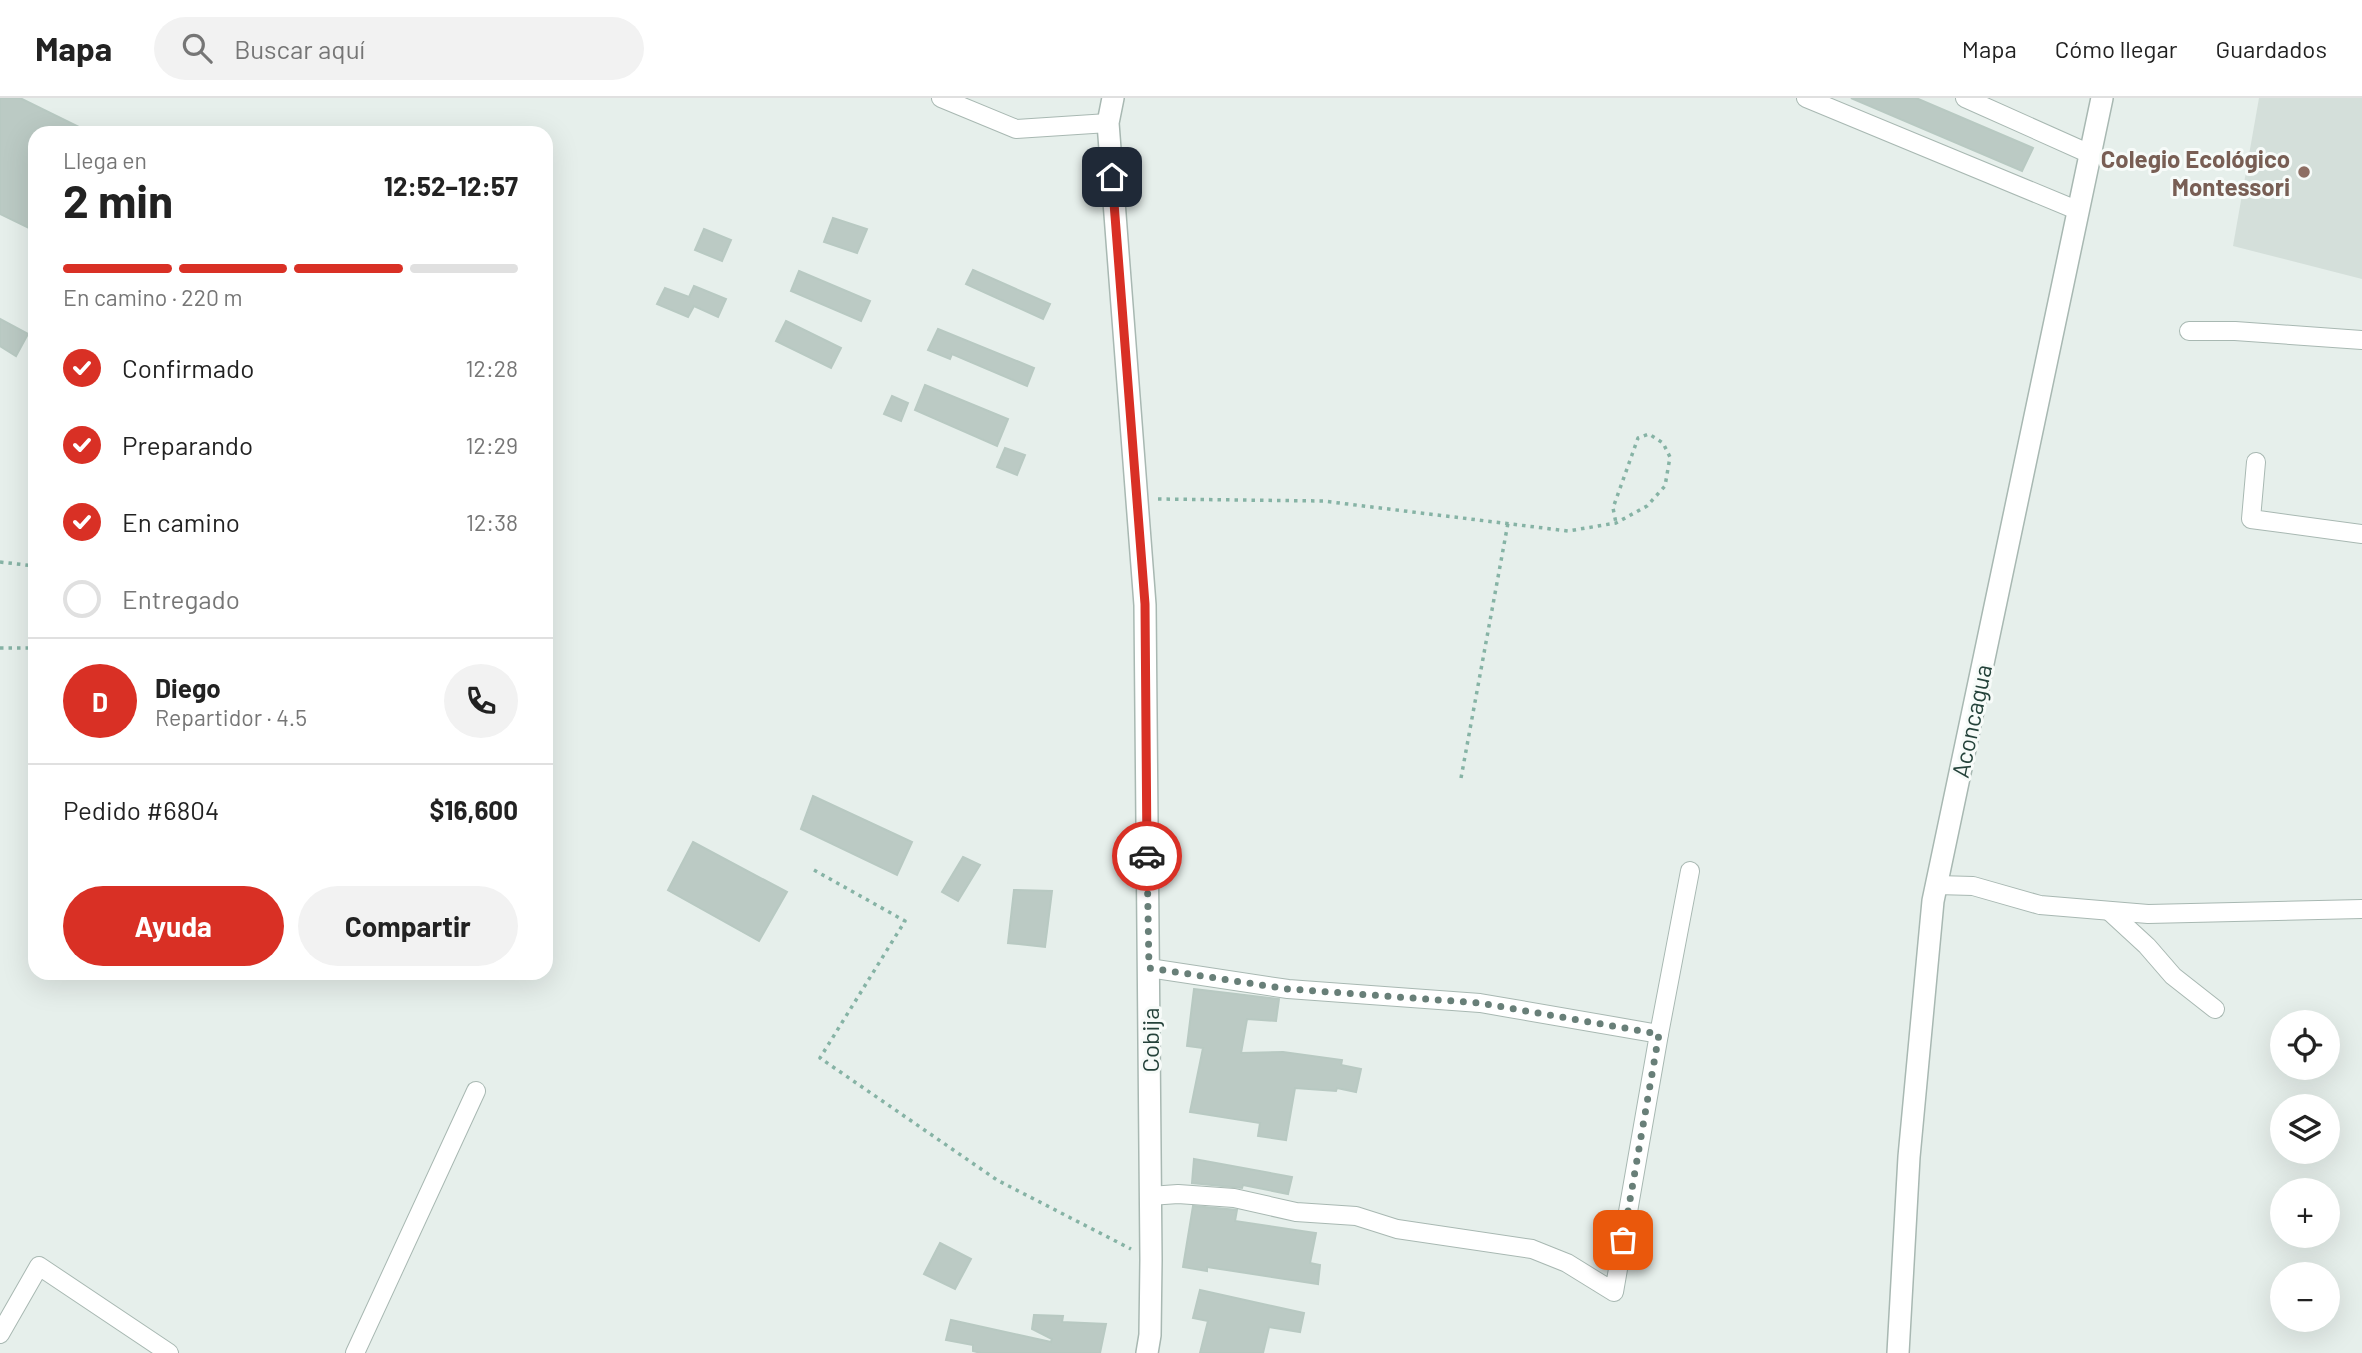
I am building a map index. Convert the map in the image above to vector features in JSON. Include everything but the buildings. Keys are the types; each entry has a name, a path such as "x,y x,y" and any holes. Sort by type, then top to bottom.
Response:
{"street":[{"path":"941,98 1016,129 1108,123"},
{"name":"Cobija","path":"1113,98 1108,123 1145,604 1151,1260 1150,1335 1147,1353"},
{"path":"1806,98 2079,211"},
{"path":"1965,98 2090,154"},
{"name":"Aconcagua","path":"1898,1353 1909,1157 1937,885 2102,98"},
{"path":"2189,331 2235,331 2362,340"},
{"path":"2256,462 2251,519 2362,534"},
{"path":"1150,1195 1234,1198 1296,1212 1356,1216 1397,1229 1532,1249 1567,1263 1614,1292 1690,871"},
{"path":"1937,885 1973,886 2040,905 2148,914 2362,909"},
{"path":"2109,911 2147,946 2173,976 2215,1009"},
{"path":"1149,968 1288,989 1480,1003 1659,1034"},
{"path":"355,1353 476,1091"},
{"path":"0,1334 39,1266 169,1353"}],"path":[{"path":"1138,498 1323,501 1568,531 1616,523 1647,506 1665,486 1670,457 1663,443 1649,434 1637,438 1631,454 1613,508 1616,523"},
{"path":"1461,778 1508,523"},
{"path":"0,562 28,565"},
{"path":"0,648 28,648"},
{"path":"814,870 905,921 820,1058 997,1180 1151,1260"}],"shaded area":[{"name":"Colegio Ecológico Montessori","path":"2259,98 2362,98 2362,279 2233,246"}],"way so far":[{"path":"1147,856 1149,968 1288,989 1480,1003 1659,1034 1623,1240"}],"place":[{"name":"Colegio Ecológico Montessori","path":"2304,172"}],"route":[{"path":"1112,177 1145,604 1147,856"}]}
